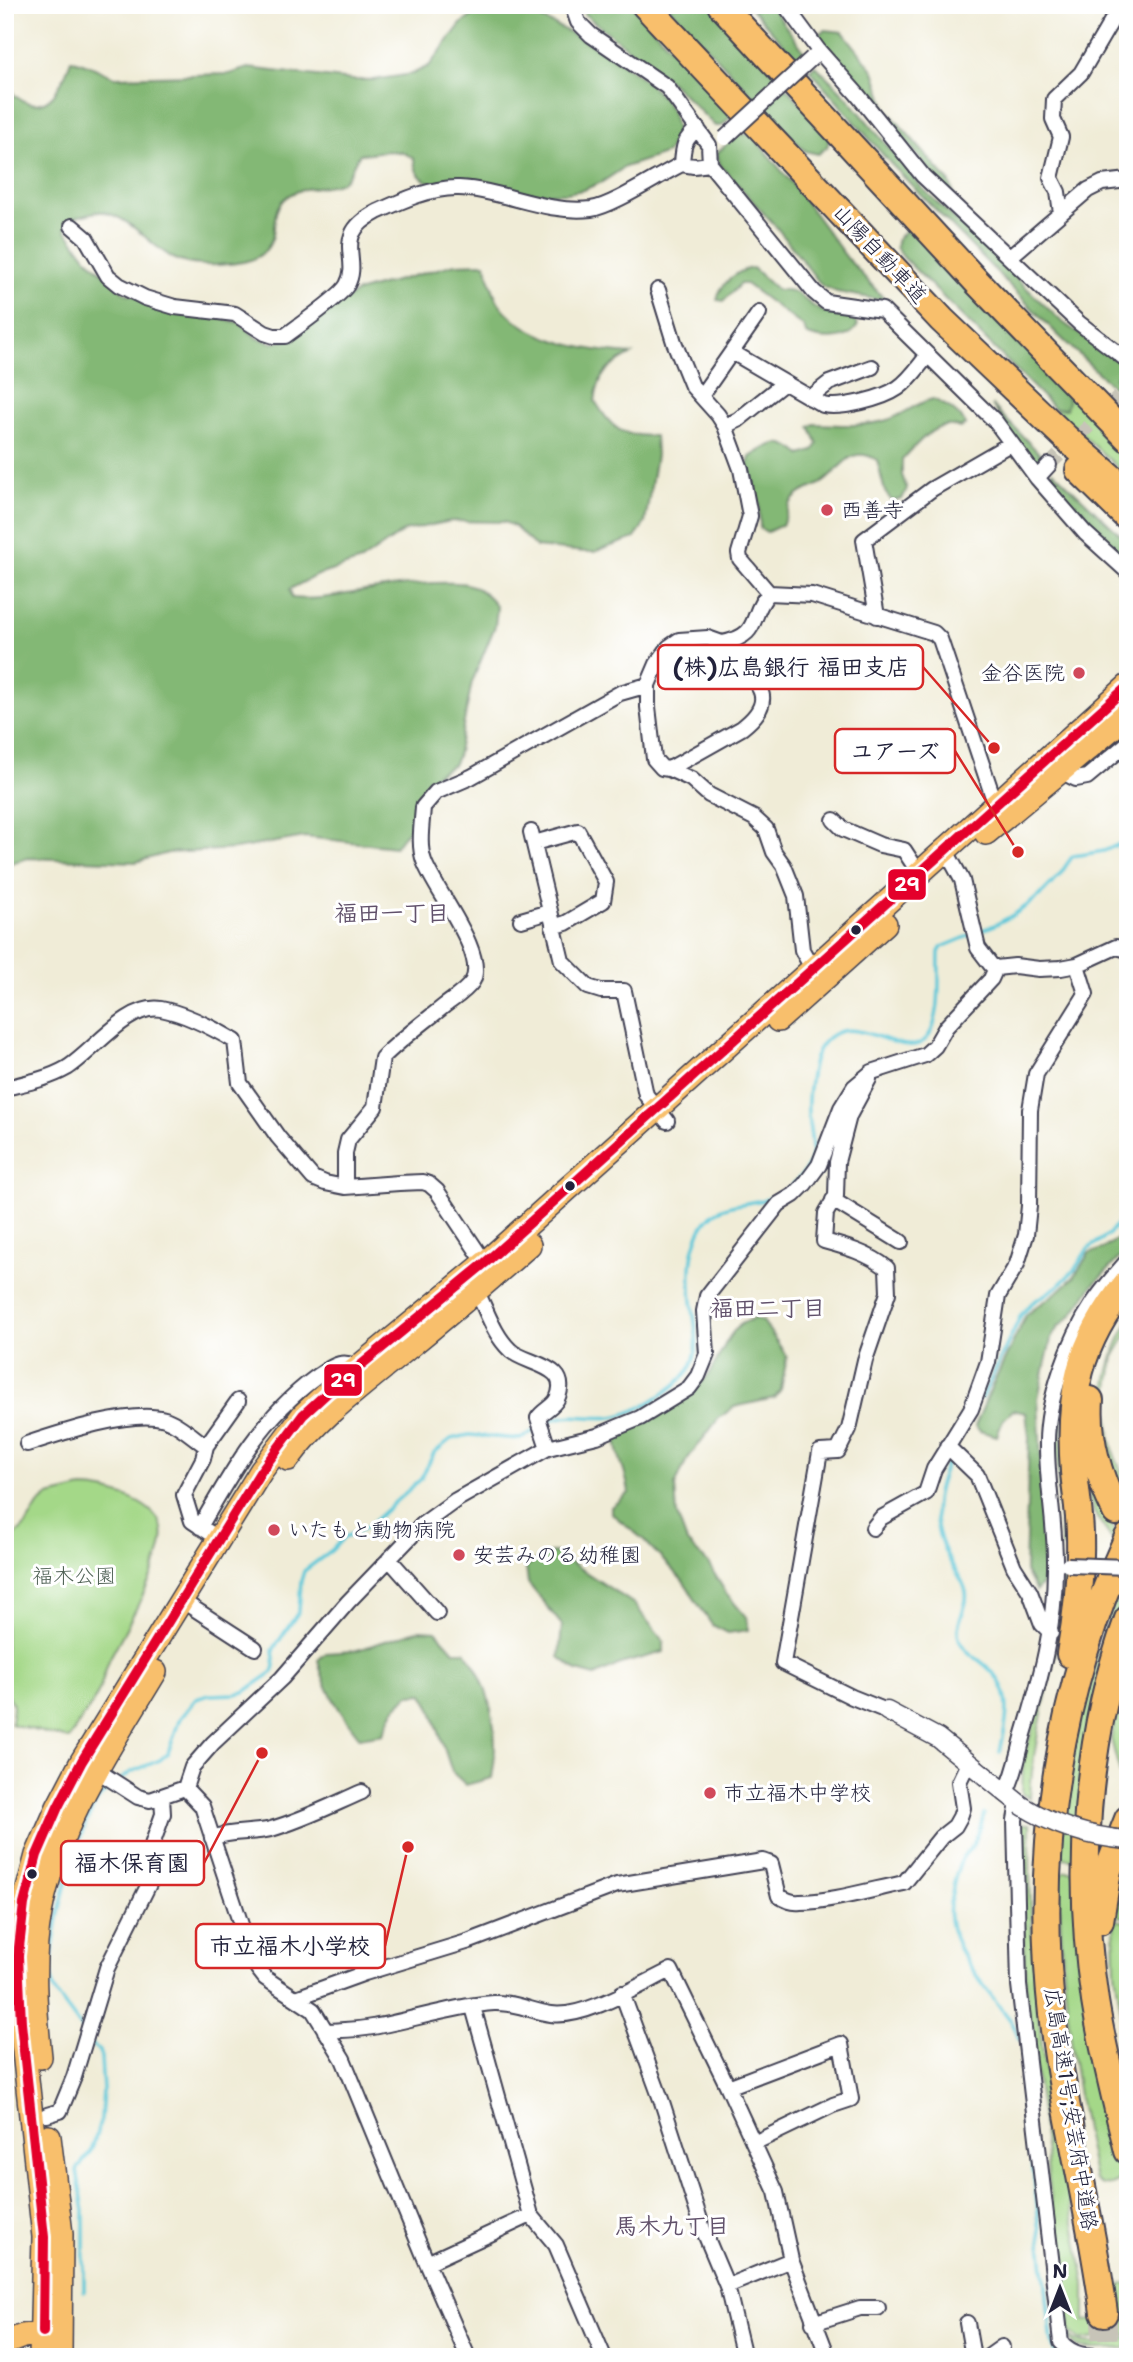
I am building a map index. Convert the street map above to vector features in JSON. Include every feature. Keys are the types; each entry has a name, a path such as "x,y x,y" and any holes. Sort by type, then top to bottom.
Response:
{"highway":[{"name":"山陽自動車道","path":"645,5 884,260 1001,378 1128,492"},
{"path":"721,5 1027,334 1128,438"},
{"path":"884,260 939,328 1128,518"},
{"path":"1027,334 1128,424"},
{"path":"1047,1867 1054,1752 1079,1584 1080,1534 1074,1458 1074,1395 1085,1352 1094,1332 1128,1282"},
{"path":"1116,1512 1096,1464 1090,1428 1090,1408 1094,1370 1100,1352 1128,1302"},
{"name":"広島高速1号;安芸府中道路","path":"1104,2313 1052,2015 1047,1942 1047,1867 1057,1768 1073,1685 1098,1608 1128,1537"},
{"name":"広島高速1号;安芸府中道路","path":"1128,1619 1115,1659 1097,1742 1087,1819 1086,1860 1087,1927 1096,2001 1128,2150"},
{"path":"1128,1819 1108,1870 1099,1930 1104,2008 1128,2150"}],"main road":[{"path":"60,2357 52,2332 21,2023 19,1954 24,1904 37,1856 58,1807 89,1765 187,1605 299,1444 363,1374 490,1269 662,1115 998,812 1128,686"},
{"path":"998,812 1062,772 1128,715"},
{"path":"816,975 919,873 949,856"},
{"path":"187,1605 210,1533 303,1415 477,1292 490,1269"},
{"path":"19,1954 38,2036 61,2234 52,2332 41,2357"},
{"path":"5,2343 23,2336 52,2332"}],"street":[{"path":"572,5 578,22 591,35 667,88 709,145 710,164 814,292 826,302 881,310 995,421 1037,478 1084,533 1128,572"},
{"path":"785,5 816,55 857,94 923,176 1079,323 1128,360"},
{"path":"1061,213 1058,192 1051,178 1061,137 1053,119 1054,99 1081,73 1106,29 1125,5"},
{"path":"709,145 725,138 816,55"},
{"path":"682,164 683,146 688,135 698,129"},
{"path":"72,226 86,238 108,276 119,285 145,298 175,307 235,314 265,333 285,336 347,286 350,272 349,242 358,227 374,214 412,198 440,189 459,188 528,203 592,209 609,203 682,164 710,164"},
{"path":"1010,257 1088,190 1102,183 1128,180"},
{"path":"658,290 685,372 692,386 725,426 741,469 751,516 739,552 740,559 769,593 812,595 934,633 940,639 998,812"},
{"path":"701,396 759,313"},
{"path":"732,352 823,405 842,407 889,392 908,378 928,355"},
{"path":"810,398 828,383 872,367"},
{"path":"725,426 738,420 784,383"},
{"path":"877,615 864,540 932,488 1010,444"},
{"path":"1037,478 1049,465"},
{"path":"769,593 747,634 722,643 708,638 679,640 668,647 648,685 654,759 662,768 691,779 709,794 754,818 766,829 774,852 784,866 796,895 802,950 816,975"},
{"path":"669,769 742,728 753,719 760,705 762,691 755,680 726,652 722,643"},
{"path":"345,1187 345,1153 348,1140 375,1107 382,1058 457,996 473,981 475,972 470,942 439,893 423,859 423,807 436,792 471,777 620,693 648,685"},
{"path":"1062,772 1076,779 1087,778 1128,743"},
{"path":"834,820 843,829 880,845 904,850 919,873"},
{"path":"521,920 551,919 566,923 603,901 606,882 578,831 532,837 551,919 562,961 589,987 600,991 624,991 646,1095 662,1115"},
{"path":"949,856 962,880 974,933 986,960 996,968 1061,968 1077,965 1116,947 1128,950"},
{"path":"873,1528 881,1518 926,1493 934,1468 971,1409 988,1362 998,1296 1017,1264 1026,1235 1032,1089 1042,1061 1086,993 1077,965"},
{"path":"185,1788 192,1767 206,1751 244,1711 282,1678 389,1559 438,1511 548,1448 597,1436 640,1418 689,1388 698,1376 707,1354 704,1311 707,1296 779,1204 794,1195 819,1166 841,1108 854,1087 872,1072 925,1055 935,1046 946,1027 991,979 996,968"},
{"path":"5,1088 39,1080 67,1067 139,1012 159,1008 210,1026 235,1041 240,1083 278,1137 313,1178 345,1187 399,1182 429,1184 490,1269"},
{"path":"872,1072 849,1116 837,1162 837,1189 826,1213 824,1241 852,1249 877,1260 887,1268 888,1293 865,1360 849,1429 838,1451 820,1452 783,1663 852,1698 887,1711 937,1738 1014,1801 1036,1815 1072,1830 1128,1840"},
{"path":"834,1200 901,1242"},
{"path":"1114,2357 1081,2356 1068,2351 1061,2342 1019,1985 1014,1801 1015,1775 1045,1666 1062,1565 1047,1446 1053,1398 1083,1320 1128,1260"},
{"path":"477,1292 490,1319 511,1351 552,1370 557,1378 559,1391 556,1402 538,1418 548,1448"},
{"path":"210,1533 192,1521 184,1495 203,1459 206,1446 238,1401"},
{"path":"27,1444 97,1423 156,1418 174,1423 206,1446"},
{"path":"947,1446 976,1475 1014,1567 1030,1592 1042,1624 1051,1633"},
{"path":"389,1559 436,1613"},
{"path":"1062,1565 1128,1567"},
{"path":"187,1605 255,1648"},
{"path":"296,1998 365,1973 470,1941 617,1885 763,1861 771,1864 779,1896 799,1903 904,1883 941,1837 956,1826 962,1808 959,1782 968,1763"},
{"path":"89,1765 138,1797 150,1800 185,1788"},
{"path":"185,1788 202,1806 258,1969 265,1978 313,2010 343,2059 468,2357"},
{"path":"212,1838 228,1832 268,1830 362,1792"},
{"path":"47,2115 60,2111 74,2077 107,1968 153,1876 152,1845 163,1814 162,1797"},
{"path":"325,2031 371,2028 419,2016 494,2003 516,2004 551,2014 563,2014 598,2006 671,1970 776,2192 791,2260 828,2357"},
{"path":"622,1993 662,2102 703,2230 727,2286 744,2357"},
{"path":"473,2007 531,2215 556,2245 604,2357"},
{"path":"728,2087 841,2044 851,2099 754,2143"},
{"path":"427,2263 531,2215"},
{"path":"727,2286 791,2260"},
{"path":"813,2323 860,2308 878,2308"},
{"path":"967,2323 973,2357"},
{"path":"988,2357 1002,2347"}],"green space":[{"path":"582,5 632,5 732,115 722,126 715,126 671,82 584,14"},
{"path":"667,5 714,5 830,137 827,147 818,154 805,151"},
{"path":"748,5 770,5 804,51 796,58"},
{"path":"521,9 602,51 642,78 658,93 671,111 677,134 667,153 625,167 602,182 583,190 522,194 428,182 418,173 414,159 402,153 388,151 360,154 343,181 298,191 283,200 276,214 271,242 266,249 255,258 236,263 208,265 175,259 124,220 104,212 73,218 65,229 86,257 125,293 240,323 257,338 273,343 287,340 357,292 455,264 485,263 499,303 526,327 578,347 632,354 616,363 602,377 595,401 607,419 625,433 655,436 656,455 645,523 635,538 594,552 585,552 536,547 514,526 504,522 451,521 404,531 361,561 315,576 290,589 292,598 314,598 407,585 458,583 481,591 497,608 495,626 472,682 457,757 453,765 436,774 424,786 414,822 395,847 305,837 235,849 168,853 136,862 28,858 5,865 5,64 14,95 35,104 44,102 57,90 71,60 115,77 229,74 248,68 373,80 412,74 429,66 461,24 479,11"},
{"path":"825,30 843,32 874,71 887,110 950,183 956,202 866,93 834,60 818,35"},
{"path":"815,65 848,98 921,187 1061,321 1121,363 1122,371 1115,377 1128,392 1128,401 1057,334 891,164 810,70"},
{"path":"738,134 751,134 791,182 847,258 886,301 837,292 822,286 777,228 720,165 717,153"},
{"path":"913,230 1065,387 1068,401 1066,409 1054,408 904,258 896,247 898,238 905,231"},
{"path":"753,268 777,290 796,293 822,311 852,317 858,325 854,331 842,337 827,339 806,334 804,327 746,284 740,284 724,301 717,300 721,289 730,279 741,271"},
{"path":"1065,387 1128,453 1128,477 1054,408"},
{"path":"933,399 956,413 966,425 935,430 902,460 902,475 907,489 902,499 892,501 885,492 877,460 859,455 846,461 822,483 796,496 782,525 767,532 760,528 759,502 748,464 750,457 776,444 787,445 801,455 813,451 818,444 810,427 814,424 869,424 893,418"},
{"path":"992,405 1044,458 1032,461"},
{"path":"1053,471 1128,542 1128,563 1101,540 1050,486 1049,478"},
{"path":"1128,1235 1128,1249 1093,1285 1051,1339 1038,1398 1046,1560 1044,1582 1036,1591 1025,1572 1029,1437 1026,1413 1013,1410 1003,1420 997,1436 980,1431 975,1426 1026,1315 1074,1277 1089,1253"},
{"path":"755,1318 763,1321 787,1357 781,1389 774,1398 734,1407 719,1418 686,1461 675,1486 677,1515 687,1542 708,1563 726,1593 746,1617 749,1630 728,1633 712,1625 682,1580 644,1540 611,1513 611,1507 629,1493 616,1436 652,1419 685,1398 709,1374 734,1331"},
{"path":"1128,1323 1128,1333 1114,1357 1107,1400 1110,1437 1115,1457 1128,1486 1128,1500 1109,1457 1103,1412 1110,1366"},
{"path":"1059,1410 1069,1547 1062,1547 1057,1451"},
{"path":"1082,1435 1116,1534 1113,1541 1095,1514 1090,1501"},
{"name":"福木公園","path":"82,1488 115,1493 138,1502 156,1516 161,1525 162,1537 160,1553 153,1571 110,1658 98,1693 69,1739 11,1724 13,1705 5,1689 5,1545 26,1525 38,1505 49,1496"},
{"path":"555,1552 634,1604 664,1642 664,1652 620,1664 595,1676 577,1671 559,1657 562,1625 528,1583 526,1568 541,1556"},
{"path":"1128,1571 1128,1583 1105,1654 1075,1857 1063,1858 1062,1840 1069,1780 1080,1717 1102,1632"},
{"path":"1062,1580 1067,1580 1064,1608 1036,1743 1030,1798 1022,1794 1023,1762 1054,1653"},
{"path":"420,1630 436,1631 454,1651 465,1651 482,1680 494,1728 492,1778 466,1785 452,1772 431,1708 423,1694 409,1695 394,1709 383,1734 360,1738 329,1691 318,1660 326,1653 354,1651"},
{"path":"1128,1663 1128,1793 1125,1792 1111,1739"},
{"path":"1021,1824 1030,1824 1032,1938 1039,2024 1085,2284 1085,2321 1123,2317 1117,2292 1123,2284 1128,2283 1128,2334 1082,2340 1070,2332 1066,2282 1061,2258 1058,2257 1025,1977"},
{"path":"1124,1870 1128,1872 1128,1917 1115,1916"},
{"path":"1065,1871 1072,1871 1075,1876 1106,2109 1121,2170 1119,2181 1110,2185 1100,2184 1095,2180 1074,2067 1060,1917 1059,1878"},
{"path":"1114,1920 1128,1922 1128,2029 1124,2030 1115,1972"},
{"path":"1057,2263 1068,2334 1088,2344 1128,2338 1128,2348 1083,2348 1071,2341 1067,2332 1063,2321"}],"waterway":[{"path":"978,932 1010,917 1030,903 1048,888 1073,856 1104,851 1128,840"},
{"path":"545,1424 569,1416 603,1418 621,1415 654,1400 682,1378 696,1352 691,1270 694,1247 701,1229 714,1213 731,1206 769,1198 787,1190 797,1181 811,1158 808,1099 812,1070 820,1047 835,1033 851,1030 902,1044 917,1045 928,1036 938,1008 939,952 942,947 971,935"},
{"path":"982,1398 1021,1315 1032,1303 1058,1286 1075,1269 1087,1250 1109,1234 1119,1221 1124,1188 1128,1180"},
{"path":"119,1781 131,1772 160,1760 168,1753 180,1718 196,1699 244,1692 273,1672 273,1650 299,1611 304,1571 343,1538 367,1527 421,1479 434,1453 451,1439 469,1435 520,1439 539,1428"},
{"path":"950,1457 936,1500 937,1526 940,1540 966,1592 958,1626 960,1642 992,1671 1004,1692 1007,1714 1000,1752"},
{"path":"83,2031 53,1987 53,1946 65,1889 82,1833 101,1796 113,1786"},
{"path":"984,1814 977,1837 959,1866 949,1912 951,1927 962,1954 1010,2020 1019,2039"},
{"path":"84,2292 84,2211 77,2170 92,2149 101,2119 103,2090 101,2058 99,2051 89,2041"},
{"path":"1027,2112 1052,2343 1056,2357"}],"tunnel":[{"path":"1049,465 1128,388"},
{"path":"1104,2313 1105,2357"}],"transit line":[{"name":"29","path":"43,2332 44,2237 21,2023 18,1956 24,1904 37,1855 82,1761 261,1471 303,1415 327,1393 485,1263 1128,686"}],"place":[{"name":"西善寺","path":"827,510"},
{"name":"金谷医院","path":"1079,673"},
{"name":"(株)広島銀行 福田支店","path":"994,748"},
{"name":"ユアーズ","path":"1018,852"},
{"name":"いたもと動物病院","path":"274,1530"},
{"name":"安芸みのる幼稚園","path":"459,1555"},
{"name":"福木保育園","path":"262,1753"},
{"name":"市立福木中学校","path":"710,1793"},
{"name":"市立福木小学校","path":"408,1847"}],"district":[{"name":"福田一丁目","path":"392,913"},
{"name":"福田二丁目","path":"768,1308"},
{"name":"馬木九丁目","path":"672,2226"}]}
